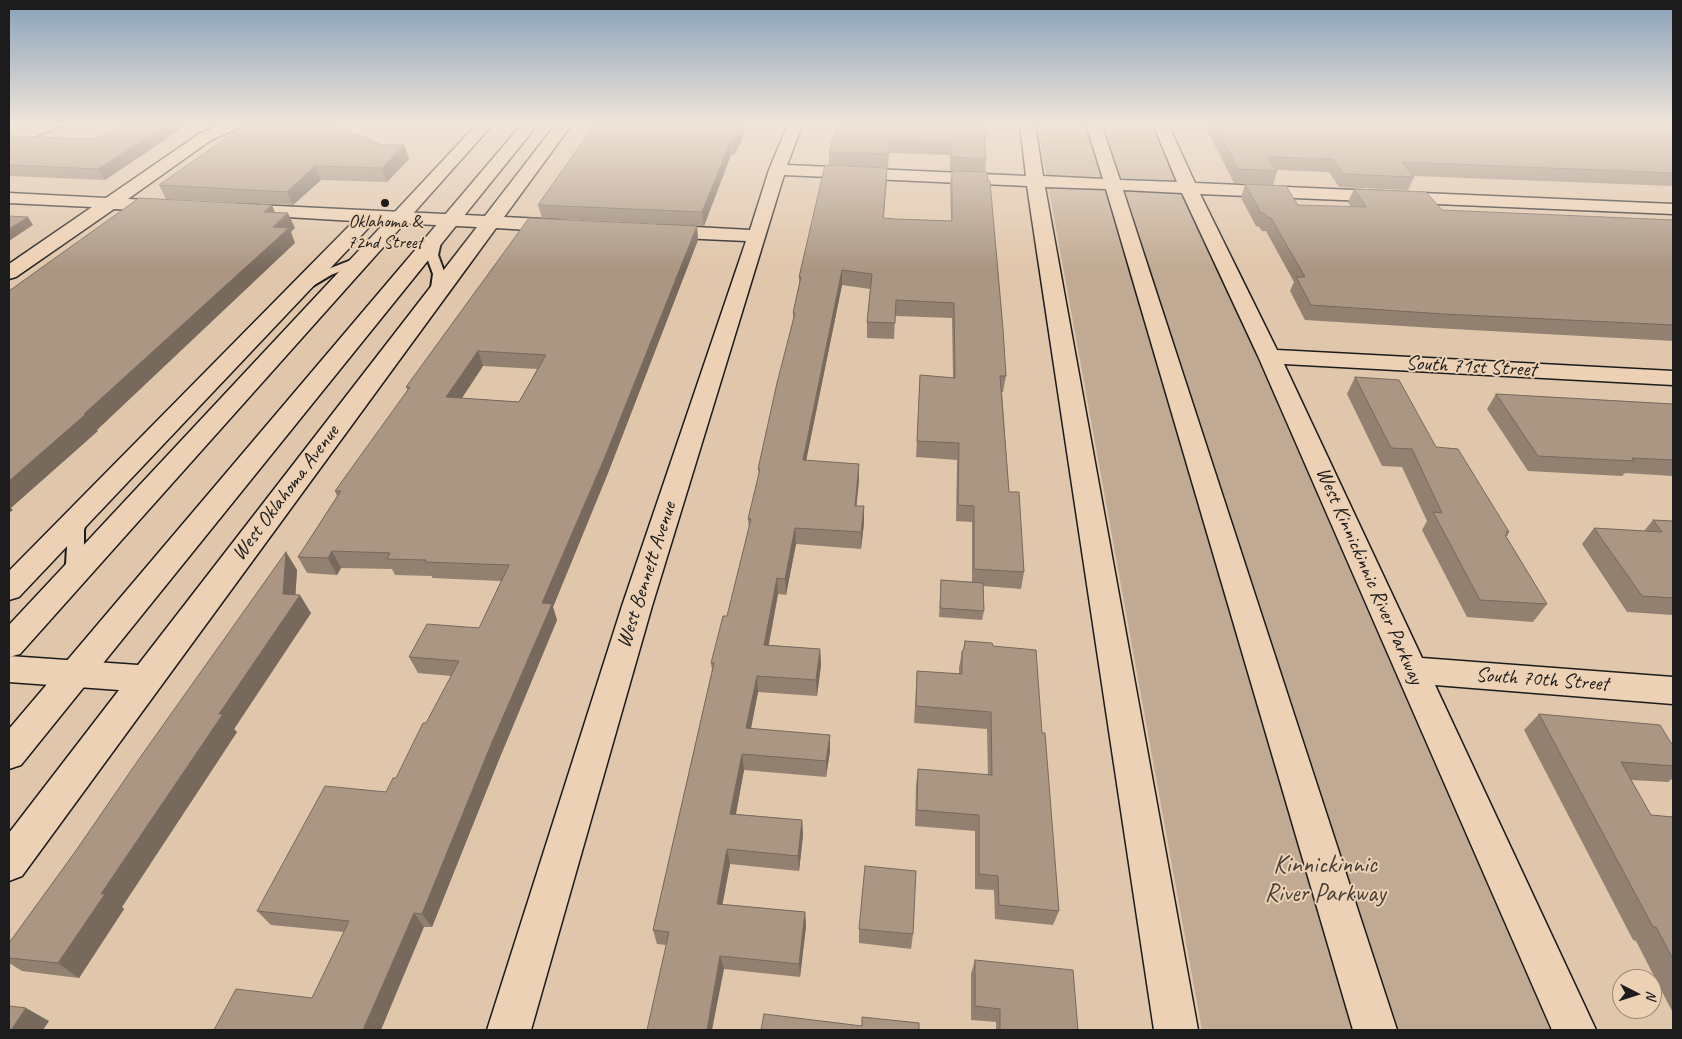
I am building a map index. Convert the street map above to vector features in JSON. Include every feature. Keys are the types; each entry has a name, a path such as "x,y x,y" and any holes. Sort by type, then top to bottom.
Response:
{"street":[{"path":"9,273 155,172"},
{"path":"9,644 440,172"},
{"name":"West Oklahoma Avenue","path":"9,754 489,172"},
{"name":"West Oklahoma Avenue","path":"9,862 528,172"},
{"name":"West Bennett Avenue","path":"508,1030 637,606 776,172"},
{"path":"835,172 1673,209"},
{"path":"1034,172 1176,1030"},
{"path":"1109,172 1374,1030"},
{"name":"West Kinnickinnic River Parkway","path":"1181,172 1269,356 1574,1030"},
{"path":"9,198 182,207"},
{"path":"221,209 398,217 443,228 491,222 577,226"},
{"path":"9,589 83,510 369,216"},
{"path":"645,230 757,236"},
{"name":"South 71st Street","path":"1269,356 1673,378"},
{"path":"9,669 147,679"},
{"name":"South 70th Street","path":"1412,670 1673,690"}],"lane":[{"path":"436,295 439,274 432,255 443,228"},
{"path":"296,290 327,273 360,260"},
{"path":"68,579 75,564 76,530 83,510"}],"green space":[{"name":"Kinnickinnic River Parkway","path":"1046,172 1176,172 1553,1030 1202,1030"}],"building":[{"path":"177,172 308,172 287,192 159,185"},
{"path":"561,172 718,172 702,212 538,205"},
{"path":"823,172 887,172 883,218 952,221 952,172 987,172 988,181 990,181 1003,329 1006,376 1000,376 1009,492 1019,492 1024,572 974,569 974,506 958,505 959,443 917,441 920,375 955,378 954,303 896,300 895,323 867,322 872,274 842,270 803,460 859,464 855,506 864,506 861,532 795,528 785,579 777,578 764,645 820,649 816,680 757,676 746,728 830,735 826,761 742,754 730,814 802,820 798,856 727,849 717,904 805,912 799,964 720,956 707,1030 647,1030 669,932 653,930 714,663 711,663 723,616 727,616 751,519 748,519 760,469 758,469 795,313 793,313 801,277 799,277"},
{"path":"1343,172 1410,172 1414,177"},
{"path":"1245,184 1286,186 1298,205 1366,207 1354,189 1426,192 1442,210 1673,220 1673,325 1443,314 1311,305 1296,277 1305,277 1271,218 1261,213"},
{"path":"139,198 272,205 264,212 288,213 273,227 289,228 84,414 86,414 9,481 9,291"},
{"path":"9,216 28,217 9,229"},
{"path":"529,218 697,226 605,457 542,603 552,604 490,747 422,914 414,913 363,1030 214,1030 236,989 312,998 349,921 257,911 325,786 386,792 393,778 396,778 423,723 426,723 459,661 409,657 427,624 479,628 509,565 387,559 390,553 332,551 328,558 298,557 341,491 335,491 410,387 406,387","holes":["478,351 546,355 519,402 446,397"]},
{"path":"1355,377 1399,380 1436,447 1458,449 1509,532 1506,532 1508,535 1505,535 1547,604 1480,600 1433,512 1442,513 1412,449 1391,448"},
{"path":"1496,394 1673,404 1673,460 1632,458 1634,461 1538,456"},
{"path":"1653,520 1673,521 1673,598 1642,596 1594,528 1662,532"},
{"path":"286,552 283,594 300,595 219,714 223,714 101,894 105,894 58,963 9,958 9,943"},
{"path":"941,580 983,583 984,611 940,608"},
{"path":"965,641 1036,650 1042,733 1045,733 1059,911 999,905 998,876 979,874 979,815 917,810 918,769 992,775 991,712 916,706 917,671 962,674 962,651"},
{"path":"1539,714 1660,725 1673,746 1673,766 1621,762 1651,815 1673,817 1673,959 1656,927 1653,927"},
{"path":"865,866 916,871 913,934 859,929"},
{"path":"975,960 1073,970 1078,1030 1000,1030 1000,1009 975,1006"},
{"path":"9,1006 26,1008 11,1030 9,1030"},
{"path":"764,1014 862,1026 862,1017 919,1023 919,1030 761,1030"}],"place":[{"name":"Oklahoma & 72nd Street","path":"385,203"}]}
